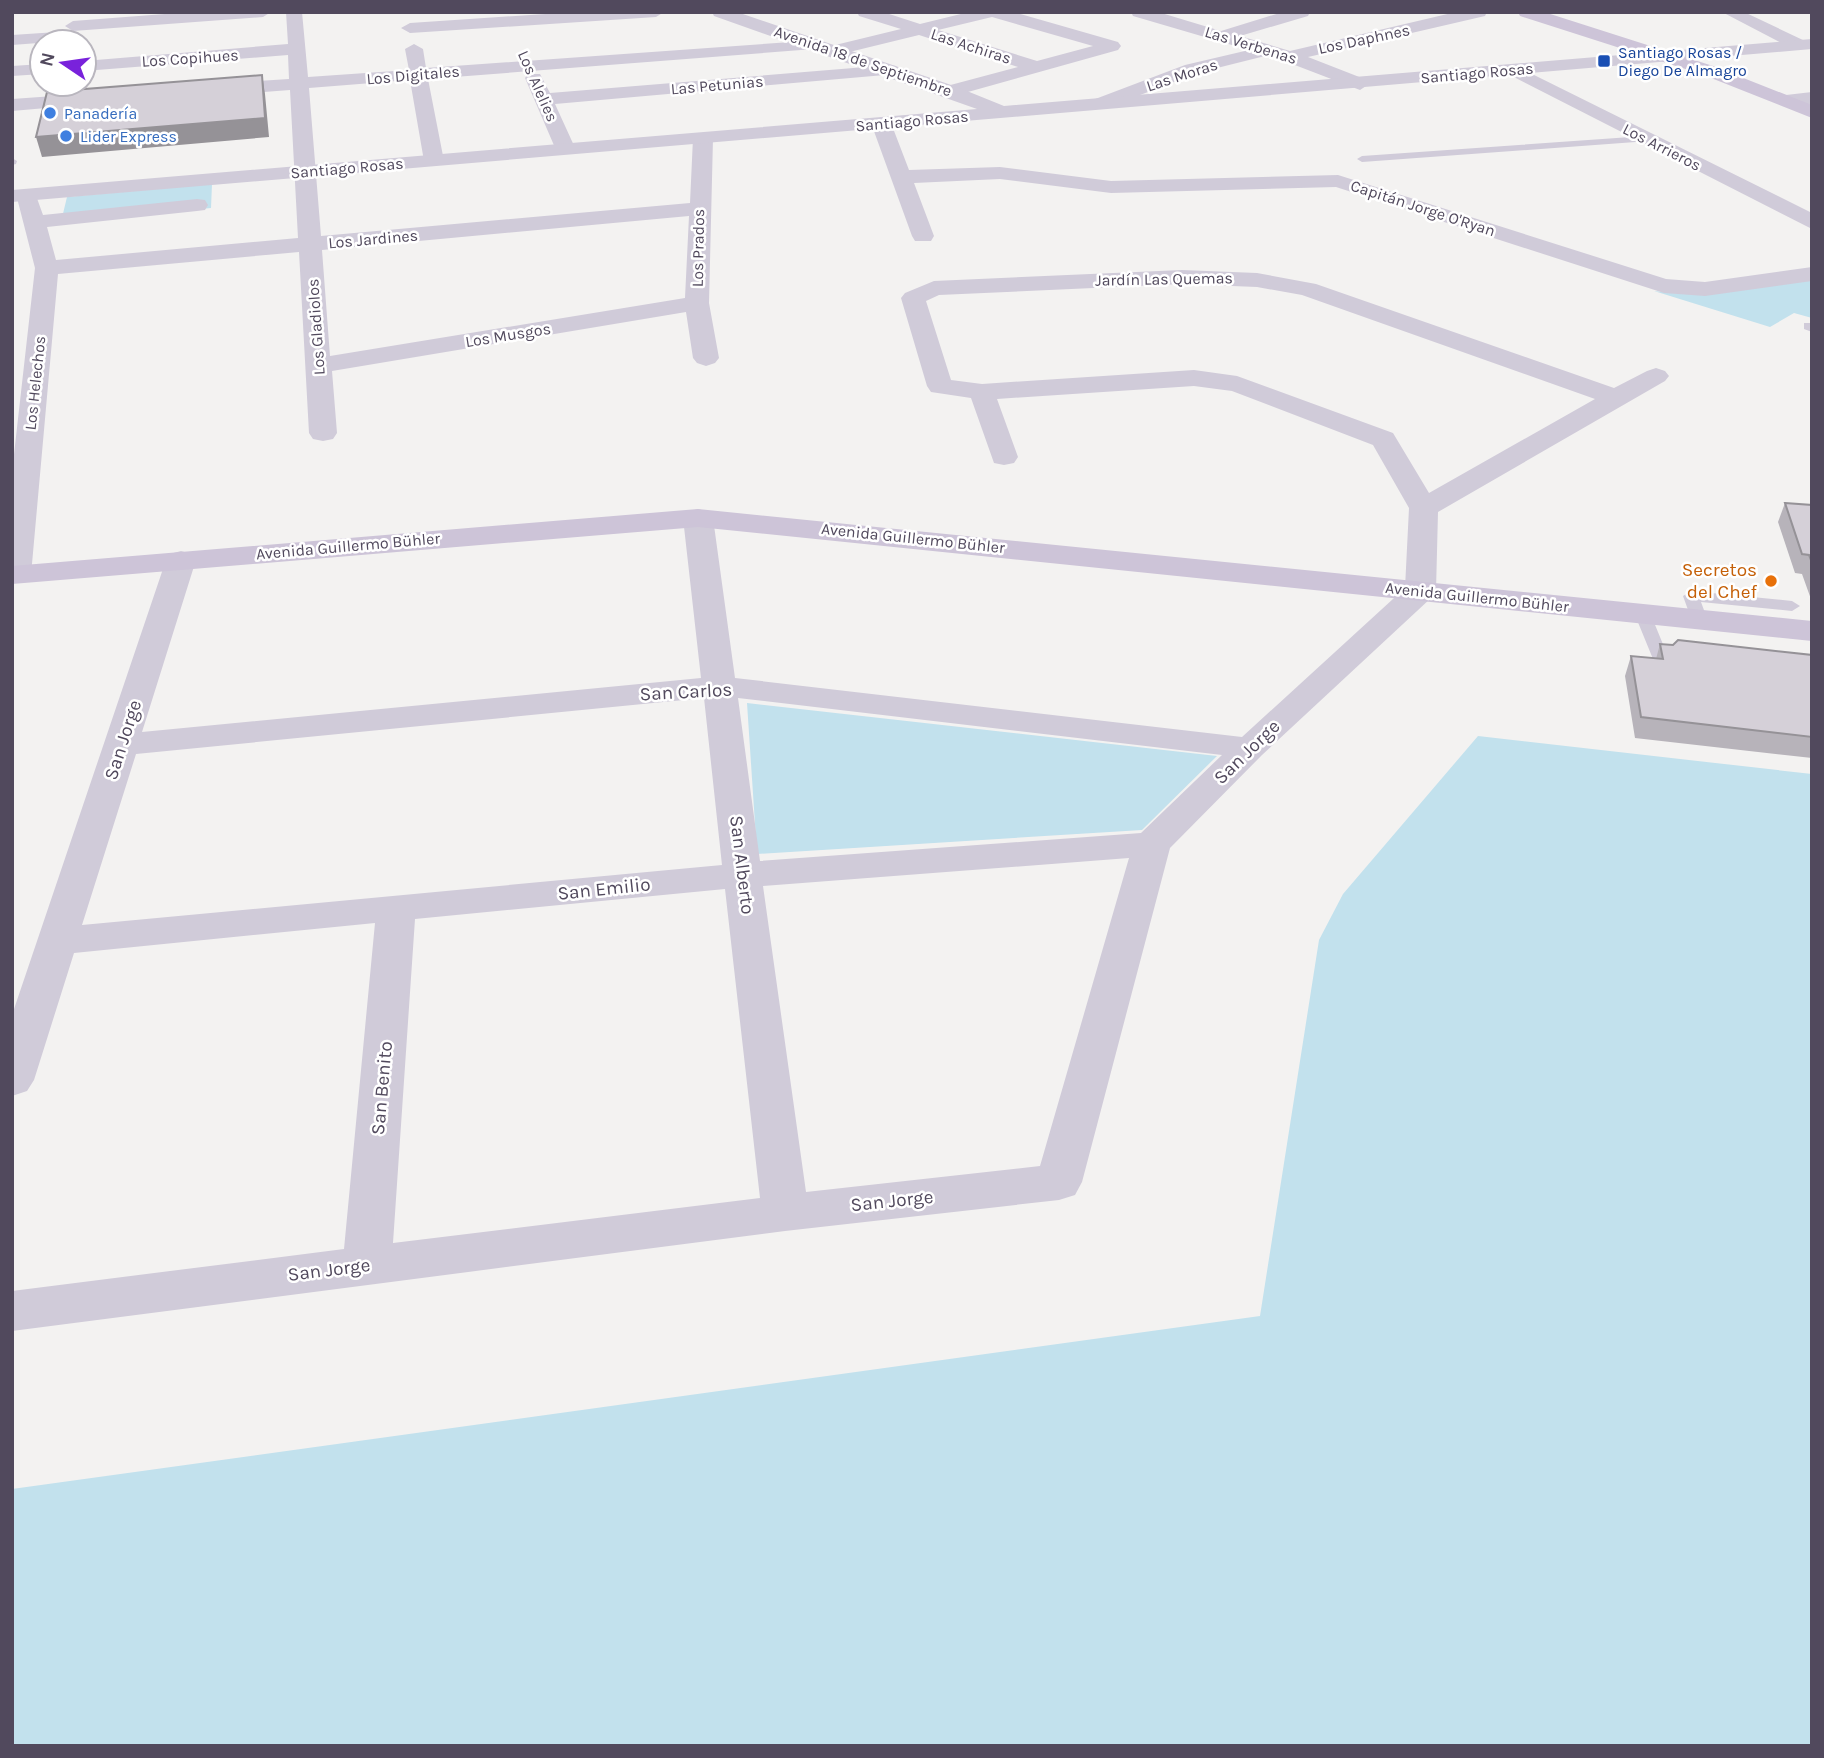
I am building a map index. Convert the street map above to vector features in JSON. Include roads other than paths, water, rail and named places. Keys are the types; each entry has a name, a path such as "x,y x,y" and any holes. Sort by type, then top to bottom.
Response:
{"main road":[{"path":"1526,12 1669,57 1812,112"},
{"path":"1567,12 1703,54 1812,96"},
{"name":"Avenida Guillermo Bühler","path":"14,575 698,518 1812,631"}],"street":[{"path":"82,28 193,15 263,12"},
{"name":"Los Gladiolos","path":"294,12 323,433"},
{"path":"434,161 409,20 510,22 656,12"},
{"name":"Avenida 18 de Septiembre","path":"720,12 950,91 1005,113"},
{"name":"Las Achiras","path":"865,12 1037,67"},
{"path":"833,51 992,12 1112,46 950,91"},
{"path":"1224,35 1303,12"},
{"name":"Los Daphnes","path":"1290,56 1479,12"},
{"path":"1730,12 1805,45"},
{"name":"Las Verbenas","path":"1142,13 1290,56 1360,84"},
{"path":"184,58 193,15"},
{"path":"1377,19 1445,40"},
{"name":"Los Alelies","path":"510,22 566,150"},
{"name":"Los Digitales","path":"188,92 814,44"},
{"name":"Santiago Rosas","path":"20,195 1805,45"},
{"name":"Los Copihues","path":"98,65 297,50"},
{"name":"Las Moras","path":"1097,106 1191,69 1269,50"},
{"path":"1191,69 1257,92"},
{"name":"Los Arrieros","path":"1514,70 1812,222"},
{"name":"Las Petunias","path":"544,99 890,71"},
{"path":"98,95 119,97"},
{"path":"1786,101 1812,96"},
{"path":"12,105 41,98"},
{"path":"881,123 923,236"},
{"name":"Los Prados","path":"703,138 698,209 697,303 706,358"},
{"name":"Capitán Jorge O'Ryan","path":"901,177 1000,173 1111,187 1339,181 1664,286 1705,289 1812,274"},
{"name":"Los Helechos","path":"14,575 47,268 35,222 20,195"},
{"path":"35,222 197,205"},
{"name":"Los Jardines","path":"47,268 698,209"},
{"name":"Jardín Las Quemas","path":"1424,508 1383,439 1244,386 1194,378 982,391 940,386 913,298 934,288 1208,275 1250,278 1308,289 1616,397"},
{"name":"Los Musgos","path":"318,366 697,303"},
{"path":"1420,591 1424,508 1656,376"},
{"path":"982,391 1004,457"},
{"name":"San Alberto","path":"698,518 785,1213"},
{"name":"San Jorge","path":"12,1080 181,560"},
{"name":"San Jorge","path":"12,1311 785,1213 1059,1182 1152,844 1420,591"},
{"name":"San Carlos","path":"121,745 720,686 1251,748"},
{"name":"San Emilio","path":"57,941 743,875 1152,844"},
{"name":"San Benito","path":"367,1265 396,910"}],"lane":[{"path":"1362,159 1645,138"},
{"path":"1700,621 1691,596 1792,606"},
{"path":"1643,615 1661,659"}],"place":[{"name":"Santiago Rosas / Diego De Almagro","path":"1604,61"},
{"name":"Panadería","path":"50,113"},
{"name":"Lider Express","path":"66,136"},
{"name":"Secretos del Chef","path":"1771,581"}]}
